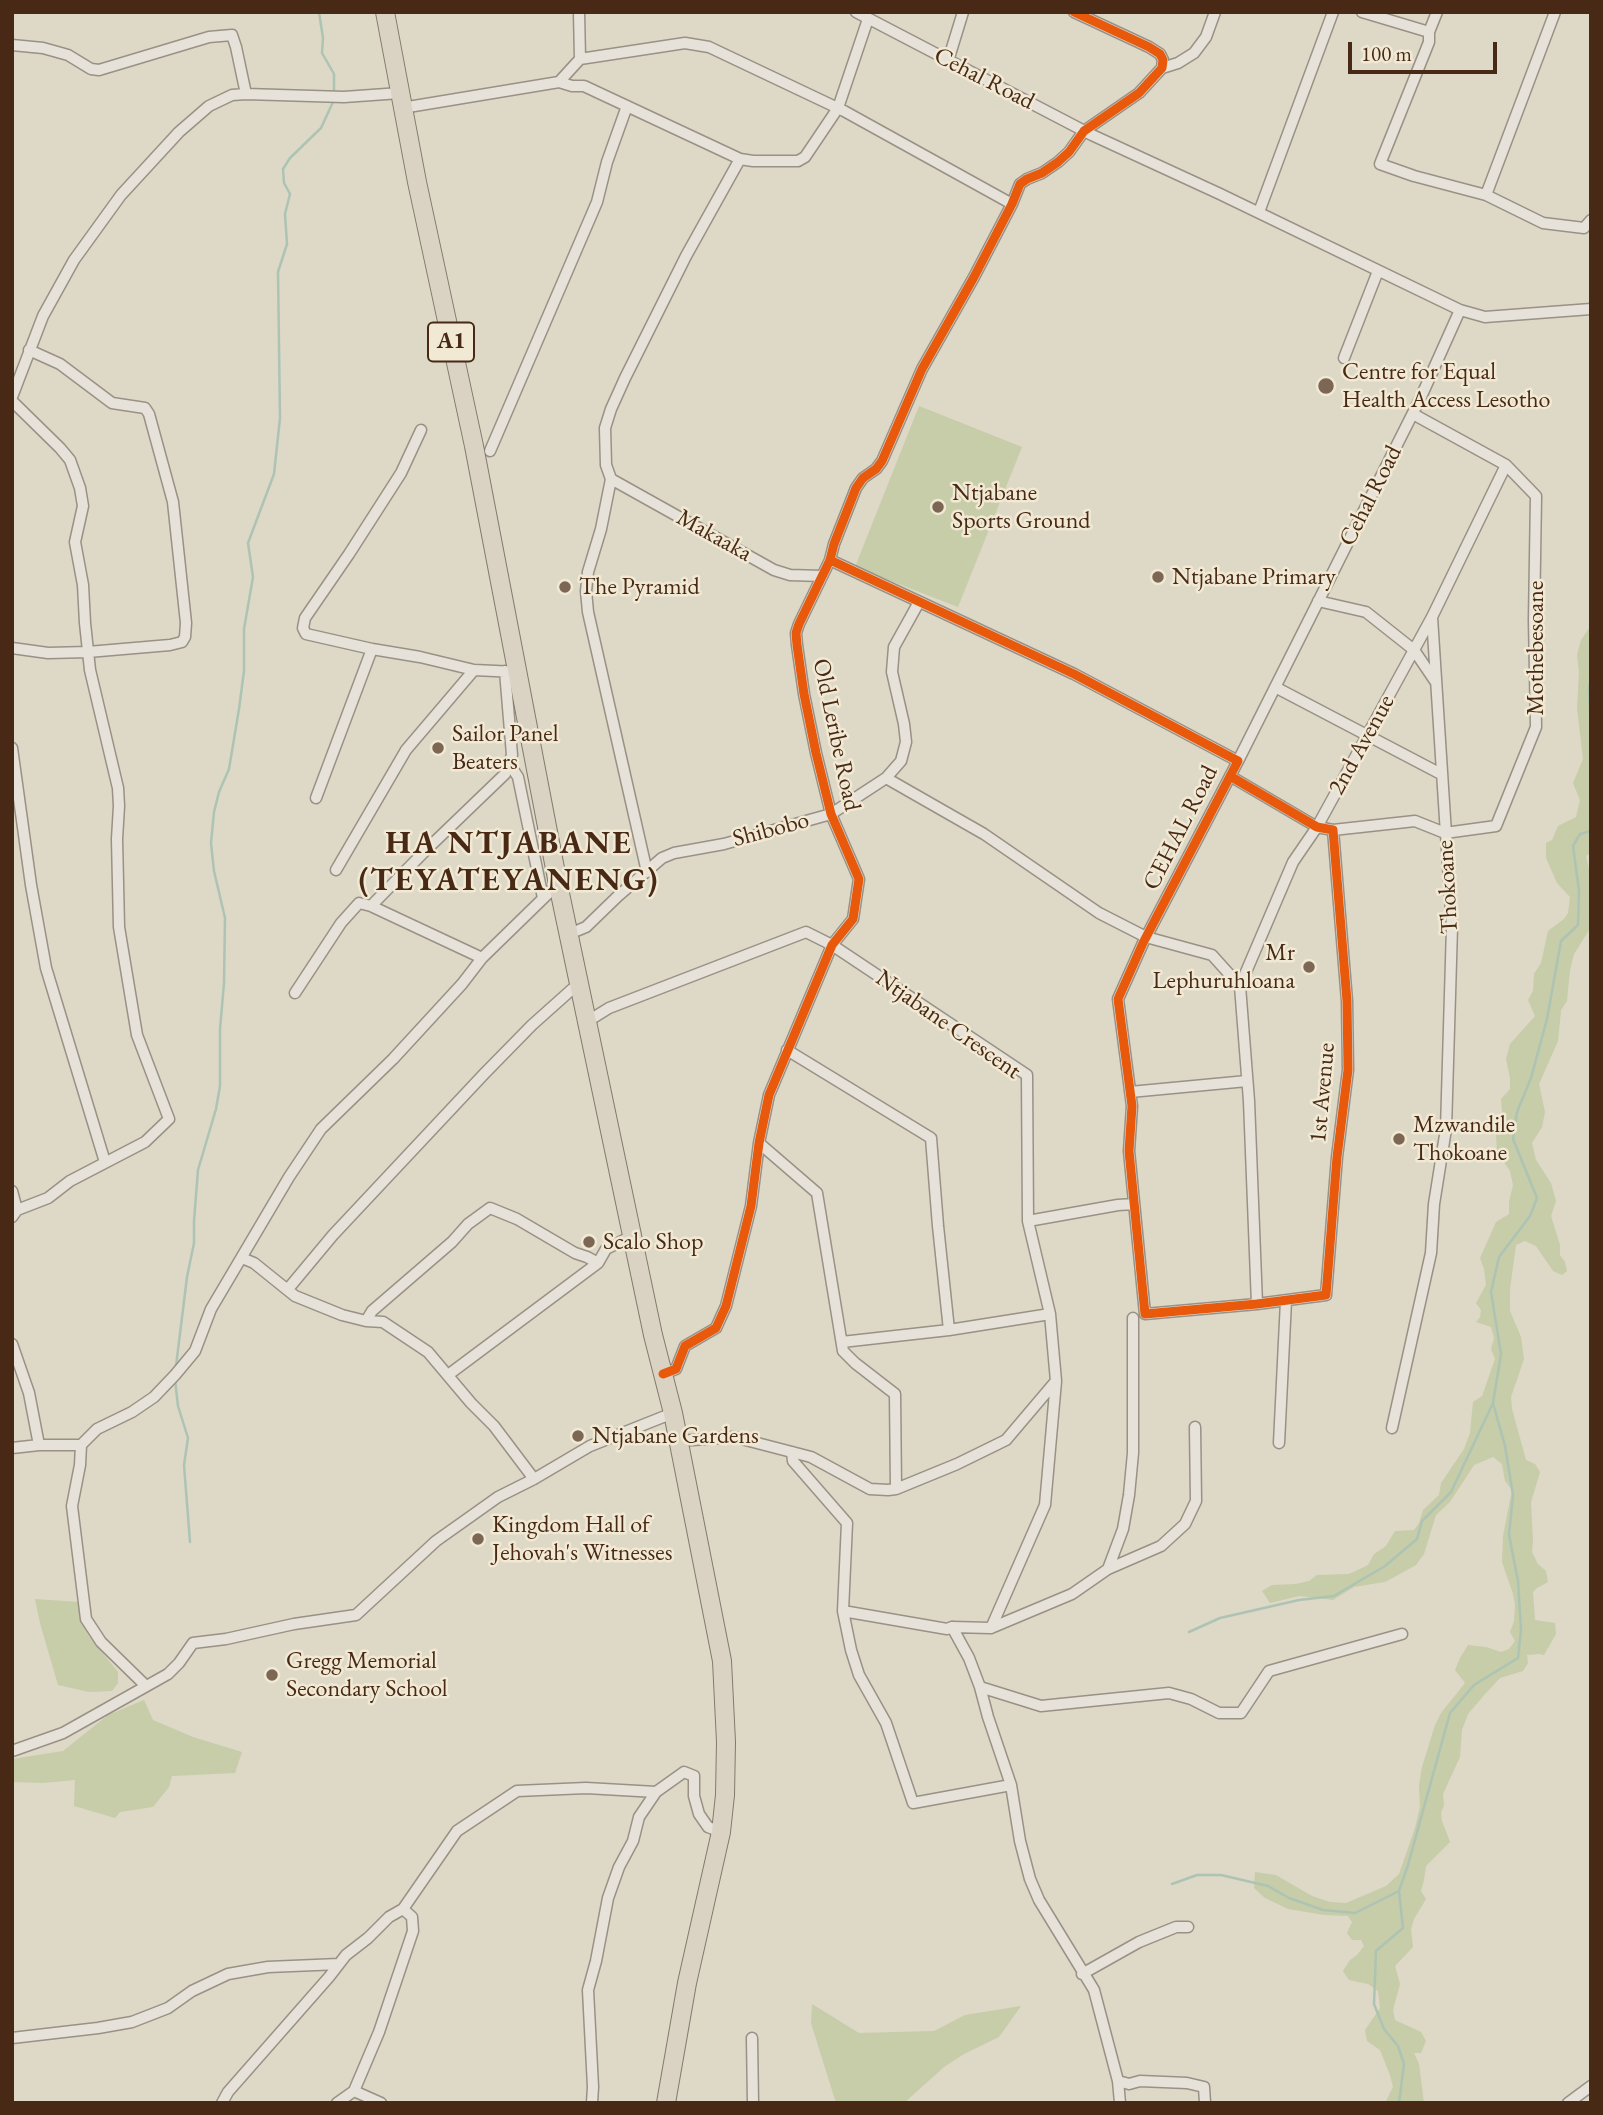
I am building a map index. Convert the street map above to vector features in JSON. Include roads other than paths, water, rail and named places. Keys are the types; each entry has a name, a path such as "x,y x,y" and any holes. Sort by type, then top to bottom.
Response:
{"main road":[{"name":"A1","path":"385,12 401,101 474,446 510,671 673,1413 722,1661 726,1742 721,1832 687,1983 666,2103"}],"street":[{"path":"579,12 580,59"},
{"name":"Cehal Road","path":"856,12 1084,131 1460,310 1413,414 1238,761"},
{"path":"948,61 963,12"},
{"path":"1074,12 1093,18 1149,47 1160,54 1163,60 1162,68 1178,63 1194,53 1206,37 1215,12"},
{"path":"1259,212 1333,12"},
{"path":"1362,12 1429,32"},
{"path":"1437,12 1429,32 1429,42 1380,164 1486,195 1543,223 1584,228 1591,220"},
{"path":"1486,195 1555,12"},
{"path":"12,1191 15,1214 48,1198 69,1181 145,1142 169,1119 145,1059 131,1008 118,914 118,788 88,652 83,585 75,542 83,506 80,488 70,460 12,399 43,316 74,260 121,195 179,132 209,106 232,95 246,94 401,101 559,82 584,86 740,159 798,161 805,157 838,108 869,19"},
{"path":"12,46 43,48 68,55 91,69 99,70 209,37 232,35 246,94"},
{"path":"559,82 580,59 685,43 698,44 838,108 1012,204"},
{"name":"Old Leribe Road","path":"663,1374 676,1369 685,1346 716,1328 726,1306 751,1206 759,1143 769,1095 832,945 853,919 859,879 831,814 804,694 796,633 830,560 856,488 882,461 922,369 1012,204 1020,184 1058,162 1084,131 1139,93 1162,68"},
{"path":"490,451 597,202 607,162 627,106"},
{"path":"647,872 587,612 588,572 601,529 611,479 604,448 605,428 611,409 686,256 740,159"},
{"path":"1344,358 1378,271"},
{"path":"1460,310 1485,317 1591,309"},
{"path":"12,648 48,653 170,645 182,642 186,623 173,502 149,414 145,408 111,403 60,364 29,350"},
{"path":"1413,414 1506,465"},
{"path":"371,906 425,850 499,782 510,765 512,755 510,671 474,670 403,653 372,649 306,634 303,628 303,622 401,473 421,430"},
{"name":"Thokoane","path":"1392,1428 1431,1253 1434,1204 1446,1129 1452,927 1432,617 1506,465"},
{"name":"Mothebesoane","path":"1445,833 1496,826 1536,727 1536,495 1506,465"},
{"name":"Makaaka","path":"611,479 774,570 790,575 822,576"},
{"name":"CEHAL Road","path":"830,560 1074,674 1238,761 1146,937 1118,999 1132,1106 1129,1151 1144,1314"},
{"path":"1318,601 1366,612 1413,650 1435,681"},
{"name":"Shibobo","path":"569,934 586,927 662,858 831,814 886,778 901,761 906,741 892,672 894,647 919,602"},
{"name":"2nd Avenue","path":"1257,1304 1240,986 1293,862 1317,827 1432,617"},
{"path":"316,798 372,649"},
{"path":"337,870 406,750 474,670"},
{"path":"1275,687 1441,774"},
{"path":"12,748 46,968 105,1162"},
{"path":"510,765 518,777 543,898"},
{"path":"1230,776 1317,827 1333,830 1415,821 1445,833"},
{"path":"886,778 984,834 1099,913 1146,937 1212,955 1240,986"},
{"name":"1st Avenue","path":"1144,1314 1326,1295 1337,1157 1348,1070 1348,1000 1333,830"},
{"path":"146,1686 101,1642 86,1619 72,1506 82,1445 97,1429 132,1412 154,1397 175,1375 195,1351 211,1309 289,1177 321,1129 393,1059 482,958 558,884"},
{"path":"295,993 341,923 359,903 371,906 482,958"},
{"name":"Ntjabane Crescent","path":"587,1021 609,1008 806,932 832,945 1027,1075 1028,1221 1050,1314 1056,1381 1045,1505 991,1628"},
{"path":"288,1289 333,1236 484,1074 532,1025 579,983"},
{"path":"787,1050 931,1138 949,1330"},
{"path":"1130,1092 1247,1081"},
{"path":"759,1143 817,1193 843,1351 895,1394 896,1489"},
{"path":"1028,1221 1134,1204"},
{"path":"366,1321 372,1311 468,1224 490,1208 517,1219 597,1263"},
{"path":"448,1375 597,1263 606,1249 633,1237"},
{"path":"242,1258 254,1263 295,1296 342,1315 383,1322 428,1352 494,1426 534,1479"},
{"path":"1279,1443 1286,1300"},
{"path":"842,1342 949,1330 1050,1314"},
{"path":"1108,1569 1123,1529 1129,1495 1133,1453 1133,1318"},
{"path":"12,1344 29,1393 39,1445"},
{"path":"678,1441 734,1437 811,1457 870,1489 896,1489 1006,1440 1056,1381"},
{"path":"12,1751 63,1733 168,1674 193,1643 356,1615 436,1541 498,1497 590,1446 673,1413"},
{"path":"843,1611 947,1629 991,1628 1072,1594 1108,1569 1161,1546 1185,1524 1196,1500 1195,1427"},
{"path":"12,1448 82,1445"},
{"path":"792,1452 793,1461 847,1523 843,1611 851,1650 859,1675 886,1723 913,1803 1011,1785"},
{"path":"952,1627 969,1658 980,1687 1011,1785 1020,1841 1030,1879 1039,1900 1094,1990 1118,2081 1120,2103"},
{"path":"980,1687 1041,1706 1169,1693 1191,1699 1219,1713 1241,1713 1269,1671 1402,1634"},
{"path":"592,2103 588,1990 608,1898 619,1867 633,1841 639,1817 656,1792 684,1772 694,1776 694,1796 699,1814 708,1827 721,1832"},
{"path":"222,2103 228,2092 346,1955 368,1938 388,1917 403,1909 457,1831 517,1791 586,1788 656,1792"},
{"path":"337,2103 354,2091 379,2032 413,1931 412,1917 403,1909"},
{"path":"1082,1974 1139,1942 1176,1927 1188,1927"},
{"path":"12,2038 132,2022 168,2008 192,1991 228,1974 268,1967 339,1964"},
{"path":"752,2038 752,2103"},
{"path":"1118,2081 1129,2084 1140,2081 1187,2083 1204,2087 1205,2103"},
{"path":"1568,2103 1591,2086"},
{"path":"354,2091 381,2103"}],"waterway":[{"path":"319,12 322,53 334,74 334,90"},
{"path":"176,1366 194,1243 198,1170 220,1086 225,918 214,871 211,843 214,812 229,769 244,671 244,629 253,577 248,543 274,474 280,418 278,272 287,244 285,214 290,194 284,183 283,169 290,158 321,128 333,102"},
{"path":"1591,679 1591,728"},
{"path":"1591,784 1591,811"},
{"path":"1399,2103 1404,2064 1398,2046 1384,2029 1374,2004 1376,1951 1403,1928 1399,1891 1450,1713 1474,1685 1518,1658 1521,1630 1518,1581 1509,1535 1513,1495 1505,1446 1493,1403 1501,1354 1491,1292 1499,1257 1530,1216 1537,1198 1513,1139 1517,1112 1531,1078 1547,1019 1561,941 1578,925 1579,891 1573,846 1580,834 1591,831"},
{"path":"175,1380 178,1406 188,1438 184,1465 190,1542"},
{"path":"1189,1632 1220,1618 1299,1600 1334,1596 1385,1566 1417,1539 1422,1521 1451,1492 1493,1403"},
{"path":"1172,1884 1197,1875 1221,1875 1268,1886 1289,1898 1323,1910 1355,1913 1399,1891"}],"place":[{"name":"Centre for Equal Health Access Lesotho","path":"1326,386"},
{"name":"Ntjabane Sports Ground","path":"938,507"},
{"name":"Ntjabane Primary","path":"1158,577"},
{"name":"The Pyramid","path":"565,587"},
{"name":"Sailor Panel Beaters","path":"438,748"},
{"name":"Mr Lephuruhloana","path":"1309,967"},
{"name":"Mzwandile Thokoane","path":"1399,1139"},
{"name":"Scalo Shop","path":"589,1242"},
{"name":"Ntjabane Gardens","path":"578,1436"},
{"name":"Kingdom Hall of Jehovah's Witnesses","path":"478,1539"},
{"name":"Gregg Memorial Secondary School","path":"272,1675"}],"district":[{"name":"HA NTJABANE (TEYATEYANENG)","path":"509,862"}]}
